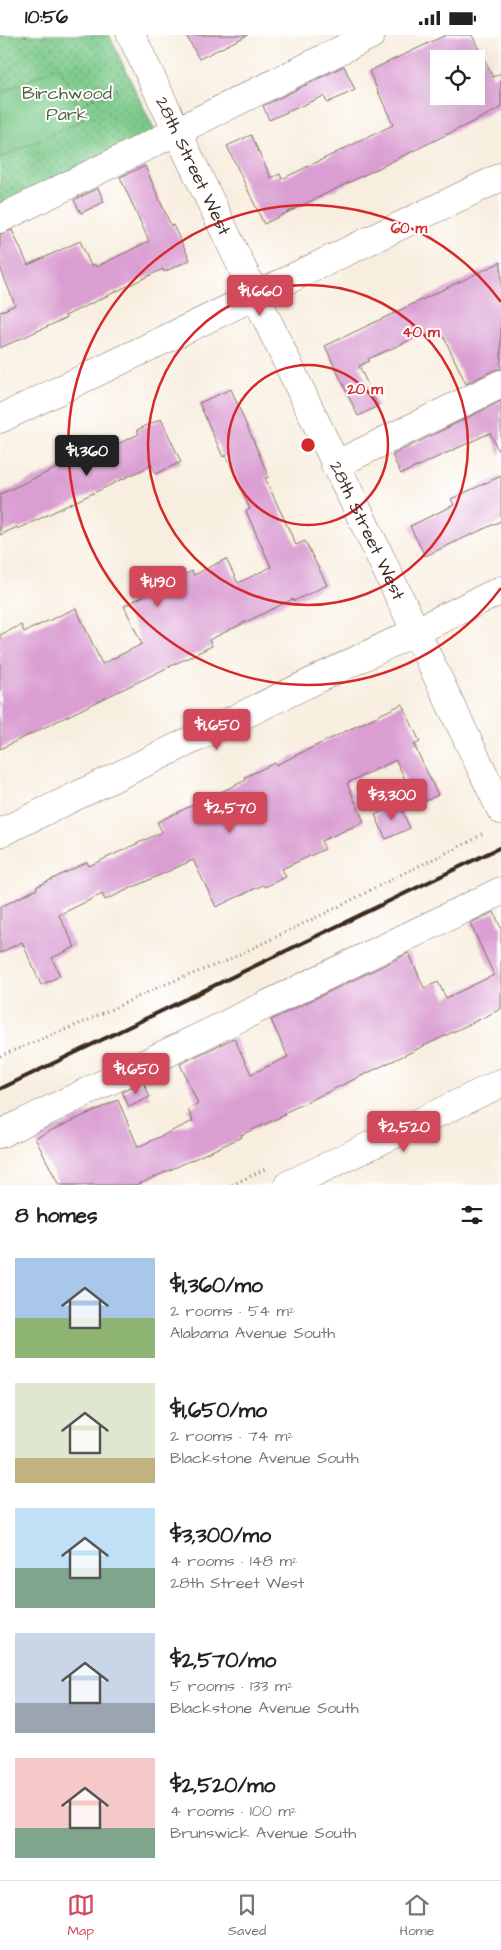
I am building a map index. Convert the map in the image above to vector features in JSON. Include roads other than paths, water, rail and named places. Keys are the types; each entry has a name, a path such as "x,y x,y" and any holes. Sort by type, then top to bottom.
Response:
{"street":[{"name":"28th Street West","path":"131,35 416,632 495,820"},
{"path":"0,219 371,35"},
{"path":"0,419 501,177"},
{"path":"335,465 501,384"},
{"path":"0,833 501,590"},
{"path":"0,1134 501,891"},
{"path":"288,1185 501,1083"}],"railway":[{"path":"0,1089 501,847"}],"park label":[{"name":"Birchwood Park","path":"67,104"}]}
